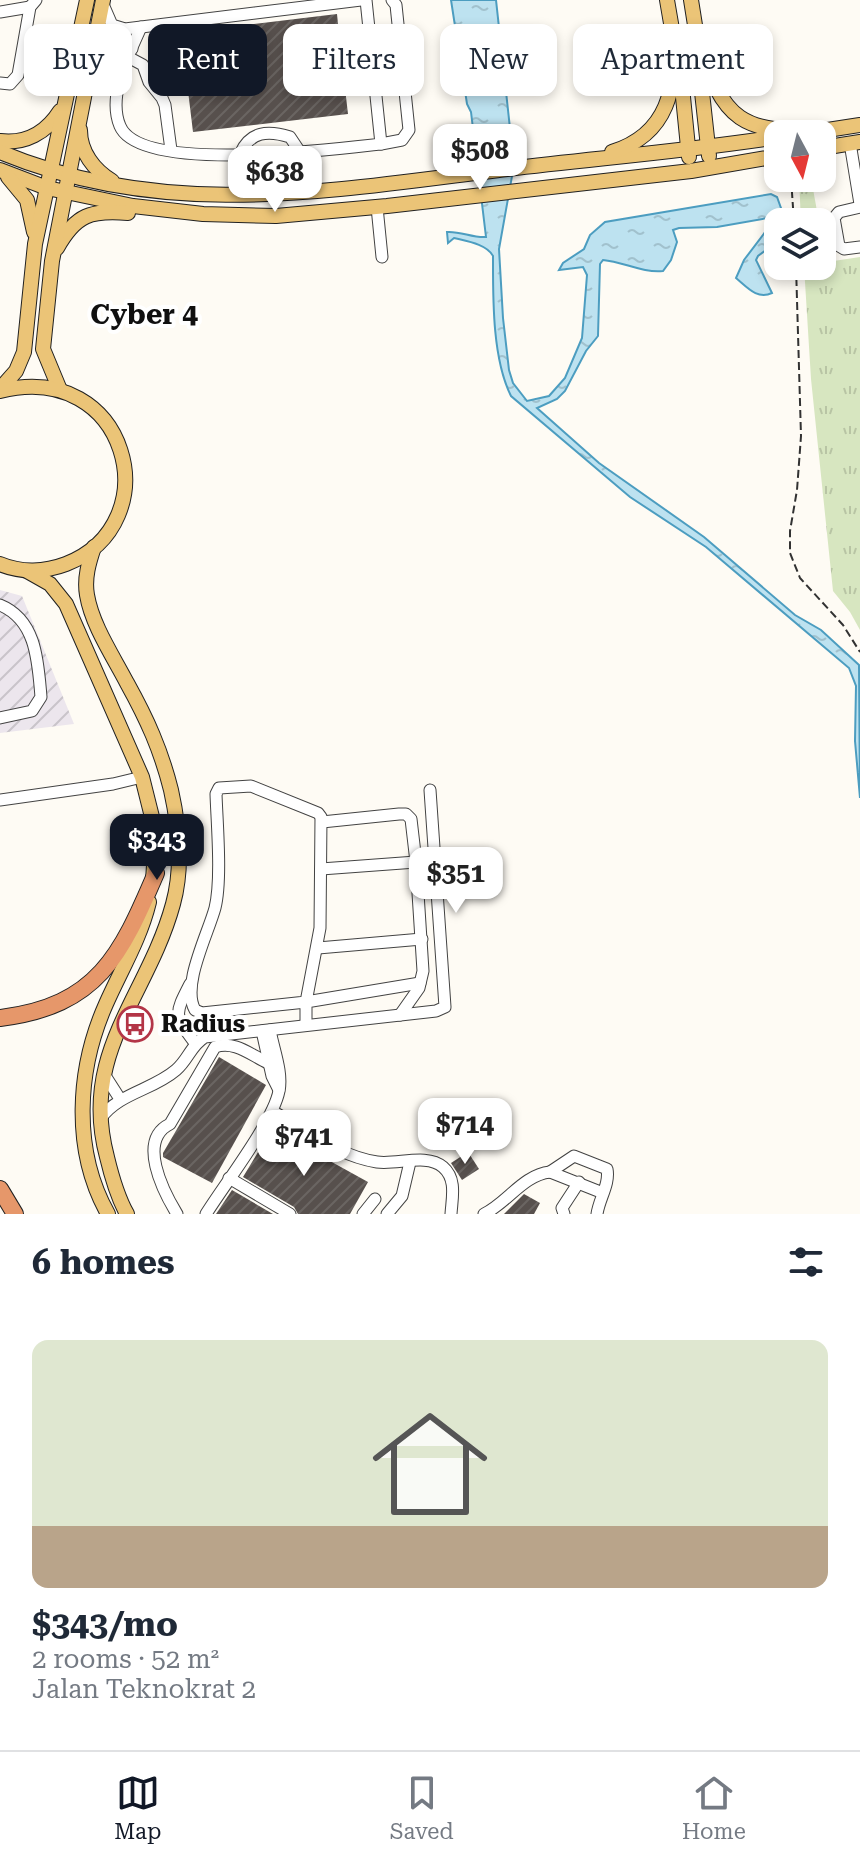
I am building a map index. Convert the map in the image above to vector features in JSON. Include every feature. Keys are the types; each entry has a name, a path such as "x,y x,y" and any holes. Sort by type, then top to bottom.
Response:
{"highway":[{"path":"0,1018 34,1012 68,998 108,967 133,926 156,873"},
{"path":"0,1189 15,1214"}],"main road":[{"path":"667,0 671,24"},
{"path":"691,0 695,24"},
{"path":"94,24 97,1"},
{"path":"0,390 16,371 24,352 35,248 47,188 65,105 97,1"},
{"path":"60,390 43,349 53,254 83,96"},
{"path":"569,162 616,151 639,140 654,126 669,96"},
{"path":"683,96 691,171"},
{"path":"703,96 711,168"},
{"path":"719,96 746,121 764,127"},
{"path":"0,141 21,141 38,134 52,123 65,105"},
{"path":"79,114 80,138 88,159 101,174 118,185"},
{"path":"836,129 860,125"},
{"path":"0,152 52,171 118,185 226,196 318,192 764,139"},
{"path":"53,254 77,222 93,213 276,216 691,171 764,159"},
{"path":"1,171 47,188 177,212"},
{"path":"1,171 27,200 34,225 35,248"},
{"path":"0,390 44,386 82,400 101,416 115,436 123,458 125,483 121,507 110,529 94,547 76,560 55,568 27,571"},
{"path":"94,547 88,567 86,594 113,658 161,750 172,794 179,856 173,904 107,1053 100,1094 102,1139 117,1196 127,1214"},
{"path":"0,564 27,571 50,584 66,604 142,777 156,833 156,873 144,919 92,1038 82,1104 85,1152 108,1214"}],"street":[{"path":"97,1 112,25 125,29 364,0 381,144"},
{"path":"118,96 117,117 130,138 171,150 240,154 300,152 402,140 409,130 396,5 392,0"},
{"path":"0,12 33,4 18,75 10,84 0,83"},
{"path":"132,48 141,27"},
{"path":"132,55 143,65 152,89 162,98 171,150"},
{"path":"240,154 251,137 271,133 290,137 300,152"},
{"path":"855,142 860,206 839,212 834,218 839,246 844,249 860,247"},
{"path":"377,207 382,257"},
{"path":"0,605 21,617 38,653 41,697 32,711 0,718"},
{"path":"0,800 142,777"},
{"path":"195,1043 178,1021 177,1014 192,980 216,903 217,790 258,787 318,813 322,822 318,948 306,1002 306,1024"},
{"path":"101,1118 120,1099 161,1081 178,1069 195,1043 205,1037 436,1011 445,1007 430,790"},
{"path":"322,822 406,814 411,819 423,971 415,995 400,1015"},
{"path":"321,869 416,862"},
{"path":"318,948 422,939"},
{"path":"192,980 192,1005 199,1012 306,1002 420,983"},
{"path":"266,1030 268,1063 279,1090"},
{"path":"206,1214 272,1111 279,1090 280,1075 266,1030"},
{"path":"177,1214 168,1199 153,1154 160,1131 170,1124 215,1047 222,1044 236,1046 268,1063"},
{"path":"104,1074 120,1099"},
{"path":"272,1111 307,1134 353,1156 379,1162 428,1160 442,1166 450,1176 453,1188 451,1214"},
{"path":"490,1212 514,1191 574,1156 609,1172 597,1214"},
{"path":"387,1214 402,1196 410,1162"},
{"path":"550,1172 603,1193"},
{"path":"229,1178 290,1214"},
{"path":"564,1214 562,1208 579,1182"},
{"path":"363,1214 375,1199"}],"path":[{"path":"314,151 318,192"},
{"path":"796,280 801,436 790,553 800,578 843,625 860,652"}],"shaded area":[{"path":"0,590 22,596 74,724 0,733"}],"green space":[{"path":"800,192 814,192 816,208 800,208"},
{"path":"860,257 860,630 833,591 811,379 805,280 836,280 836,261"}],"water":[{"path":"451,0 496,0 499,24 455,24"},
{"path":"466,96 506,96 514,165 499,249 503,318 509,370 513,383 527,401 549,396 565,378 582,338 587,275 583,267 559,270 563,263 584,249 590,235 605,222 771,194 777,197 781,208 764,208 764,219 717,227 673,230 677,242 671,260 663,271 603,260 600,264 598,336 586,351 565,391 557,399 537,408 599,463 704,537 795,615 821,630 859,665 860,798 855,741 856,686 849,668 706,547 630,497 511,396 497,346 493,256 470,242 454,238 448,243 447,232 486,237 471,112"},
{"path":"764,234 764,252 756,260 772,293 757,294 736,278 744,260"}],"building":[{"path":"337,14 338,24 283,24 283,96 346,96 348,114 193,132 189,96 267,96 267,24 255,24"},
{"path":"219,1057 266,1085 212,1183 163,1157 163,1153"},
{"path":"272,1129 368,1182 350,1214 298,1214 294,1207 243,1177"},
{"path":"468,1152 479,1169 462,1180 451,1163"},
{"path":"232,1190 273,1214 216,1214"},
{"path":"524,1194 540,1203 534,1214 504,1214"}],"place":[{"name":"Radius","path":"135,1024"}],"district":[{"name":"Cyber 4","path":"144,314"}]}
